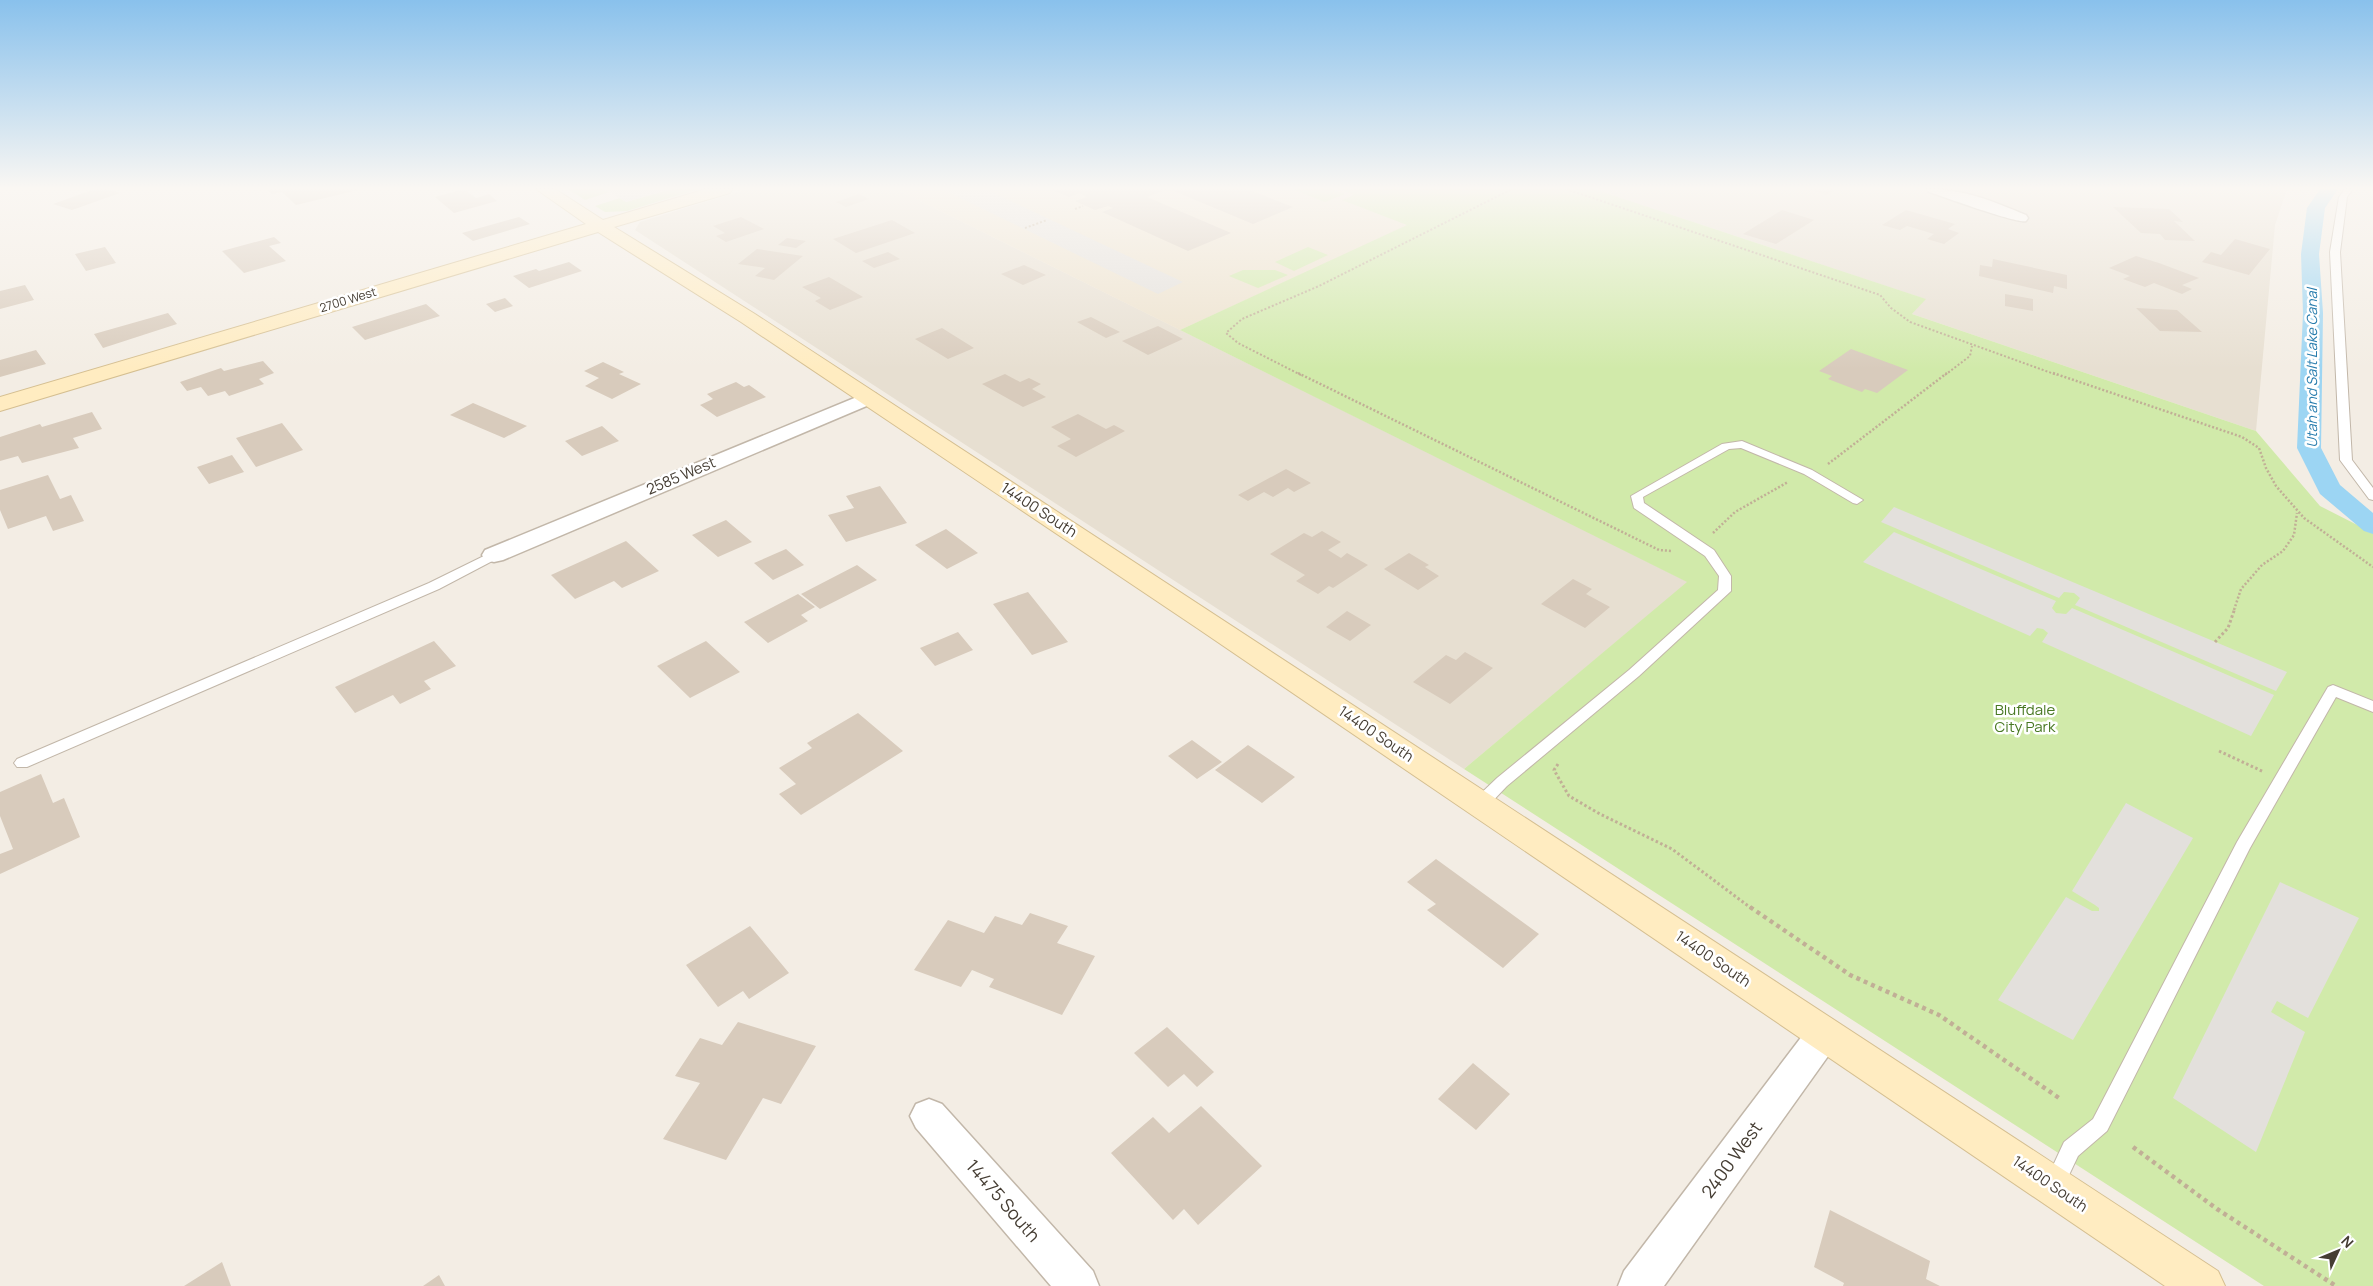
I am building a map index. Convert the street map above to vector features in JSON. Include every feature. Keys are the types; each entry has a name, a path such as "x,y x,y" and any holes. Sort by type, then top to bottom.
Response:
{"main road":[{"name":"2700 West","path":"0,404 520,249"},
{"name":"14400 South","path":"638,249 748,318 869,398 2204,1286"}],"street":[{"name":"2585 West","path":"494,555 869,398"},
{"name":"2400 West","path":"1639,1286 1824,1034"},
{"name":"14475 South","path":"929,1116 1078,1286"}],"lane":[{"path":"2335,249 2346,460 2373,496"},
{"path":"1480,804 1502,782 1634,673 1724,591 1725,576 1710,553 1638,505 1637,496 1726,446 1742,444 1808,472 1857,500"},
{"path":"22,763 434,586 494,555"},
{"path":"2053,1186 2071,1149 2100,1125 2243,846 2333,690 2373,707"}],"path":[{"path":"1395,249 1319,286 1242,319 1226,333 1238,342 1445,446 1659,550 1687,553 1699,545 1735,512 1808,472 1826,465 1970,356 1972,346"},
{"path":"1744,249 1880,295 1890,308 1910,322 1972,346 2242,437 2259,448 2264,468 2297,513 2340,546 2373,567"},
{"path":"2215,642 2228,628 2241,589 2262,565 2283,551 2294,535 2297,513"},
{"path":"2219,751 2282,780"},
{"path":"1563,757 1554,770 1569,796 1600,814 1672,849 1780,929 1850,975 1939,1015 2059,1098"},
{"path":"2133,1147 2217,1209 2283,1254 2336,1286"}],"shaded area":[{"path":"664,249 1017,249 1688,582 1464,769"},
{"path":"1017,249 1357,249 1180,330"},
{"path":"1065,249 1113,249 1183,282 1158,294"},
{"path":"1775,249 2273,249 2256,431 1912,314 1925,299"},
{"path":"1894,507 2287,672 2276,691 2075,605 2080,598 2074,593 2064,592 2059,598 1881,522"},
{"path":"1894,532 2056,601 2052,608 2056,613 2066,614 2072,608 2274,695 2251,736 2042,642 2048,633 2043,629 2037,628 2030,636 1863,562"},
{"path":"2126,803 2193,838 2073,1040 1998,1000 2066,897 2092,911 2099,911 2099,908 2095,905 2072,891"},
{"path":"2280,882 2359,918 2308,1018 2277,1001 2271,1012 2305,1032 2256,1152 2173,1098"}],"green space":[{"path":"1304,249 1313,249 1328,255 1294,271 1275,262"},
{"name":"Bluffdale City Park","path":"1355,249 1775,249 1926,299 1912,314 2256,431 2320,506 2373,533 2373,1286 2264,1286 1464,769 1687,582 1180,330"},
{"path":"1243,270 1275,270 1288,275 1258,288 1229,276"}],"building":[{"path":"96,249 106,249 116,263 86,271 75,254"},
{"path":"229,249 272,249 286,261 244,273 222,251"},
{"path":"757,249 803,256 774,280 755,276 765,268 738,264"},
{"path":"849,249 868,249 856,253"},
{"path":"2226,249 2270,249 2249,275 2202,262 2211,252 2221,255"},
{"path":"888,252 900,259 874,268 862,261"},
{"path":"2136,256 2199,278 2182,285 2192,289 2182,294 2154,283 2145,287 2123,279 2130,276 2109,268"},
{"path":"1993,259 2067,275 2067,289 2054,286 2053,293 1979,276 1980,265 1992,267"},
{"path":"569,262 582,271 529,288 513,276 536,269 539,271"},
{"path":"1024,265 1046,275 1023,285 1001,274"},
{"path":"829,277 863,297 830,310 815,301 821,298 802,287"},
{"path":"25,285 34,300 0,309 0,291"},
{"path":"2005,294 2033,299 2033,311 2005,306"},
{"path":"505,298 513,306 495,312 486,304"},
{"path":"426,304 440,316 365,340 352,327"},
{"path":"2136,308 2177,310 2202,332 2160,331"},
{"path":"168,313 177,324 103,348 94,334"},
{"path":"1091,317 1120,332 1106,338 1077,322"},
{"path":"1158,326 1183,339 1148,355 1122,341"},
{"path":"942,328 974,348 948,359 915,339"},
{"path":"1851,349 1908,370 1877,393 1865,389 1862,392 1828,379 1832,376 1819,371"},
{"path":"36,350 46,364 0,377 0,360"},
{"path":"263,361 274,373 259,379 264,384 229,396 225,391 208,396 201,387 187,391 180,382 221,368 224,371"},
{"path":"603,362 624,372 619,374 641,384 612,399 585,386 599,378 584,371"},
{"path":"1005,374 1020,382 1029,378 1041,384 1032,389 1046,397 1023,407 982,384"},
{"path":"736,382 744,387 749,385 766,397 717,417 700,405 713,399 707,394"},
{"path":"473,403 527,426 504,438 450,415"},
{"path":"92,412 102,429 73,438 79,448 22,463 18,456 0,461 0,437 40,424 42,427"},
{"path":"1078,414 1106,429 1114,425 1125,431 1076,457 1057,446 1071,439 1051,427"},
{"path":"282,423 303,450 256,467 236,438"},
{"path":"602,426 619,441 582,456 565,441"},
{"path":"232,455 244,472 209,484 197,467"},
{"path":"1286,469 1311,483 1294,492 1288,488 1273,497 1264,492 1248,501 1238,495"},
{"path":"48,475 60,499 71,495 84,521 53,531 46,516 8,529 0,510 0,490"},
{"path":"880,486 907,523 846,542 828,515 854,508 846,496"},
{"path":"726,520 752,542 718,557 692,535"},
{"path":"946,529 978,553 947,569 915,545"},
{"path":"1322,531 1341,542 1328,550 1341,558 1347,553 1368,565 1333,588 1329,586 1318,594 1296,581 1305,575 1270,554 1304,533 1312,537"},
{"path":"626,541 659,571 622,588 614,581 575,599 551,575"},
{"path":"786,549 804,565 773,580 754,563"},
{"path":"1409,553 1429,565 1425,567 1439,576 1418,590 1384,569"},
{"path":"857,565 877,580 820,609 801,594"},
{"path":"1573,579 1592,589 1586,594 1610,607 1585,628 1541,604"},
{"path":"1028,592 1068,642 1032,655 993,604"},
{"path":"798,594 815,607 801,615 808,621 768,643 744,622"},
{"path":"1347,611 1371,625 1350,641 1326,627"},
{"path":"958,632 973,650 935,666 920,648"},
{"path":"434,641 456,666 424,681 431,689 400,704 393,695 355,713 335,687"},
{"path":"706,641 740,672 690,698 657,666"},
{"path":"1465,652 1493,668 1450,704 1413,682 1446,655 1456,660"},
{"path":"858,713 903,751 801,815 779,794 796,784 779,768 812,748 807,743"},
{"path":"1192,740 1222,762 1197,779 1168,756"},
{"path":"1248,745 1295,777 1262,803 1215,770"},
{"path":"41,774 53,803 64,798 80,837 0,874 0,854 13,849 0,816 0,792"},
{"path":"1436,859 1539,934 1503,968 1427,910 1436,904 1407,882"},
{"path":"1030,913 1068,926 1057,943 1095,956 1062,1015 989,987 994,979 972,970 961,987 914,970 948,920 984,933 995,916 1022,925"},
{"path":"750,926 789,973 749,999 743,991 718,1007 686,965"},
{"path":"738,1022 816,1046 781,1104 763,1098 726,1160 663,1139 700,1083 675,1076 700,1038 722,1045"},
{"path":"1167,1027 1214,1072 1197,1087 1184,1074 1168,1087 1134,1053"},
{"path":"1473,1063 1510,1094 1476,1130 1438,1099"},
{"path":"1201,1106 1262,1166 1198,1225 1184,1209 1173,1220 1111,1153 1153,1117 1169,1133"},
{"path":"1830,1210 1930,1261 1926,1279 1940,1286 1843,1286 1844,1283 1814,1267"},
{"path":"222,1262 231,1286 184,1286"},
{"path":"439,1275 445,1286 423,1286"}],"waterway":[{"name":"Utah and Salt Lake Canal","path":"2311,249 2313,313 2309,448 2329,489 2373,526"}]}
